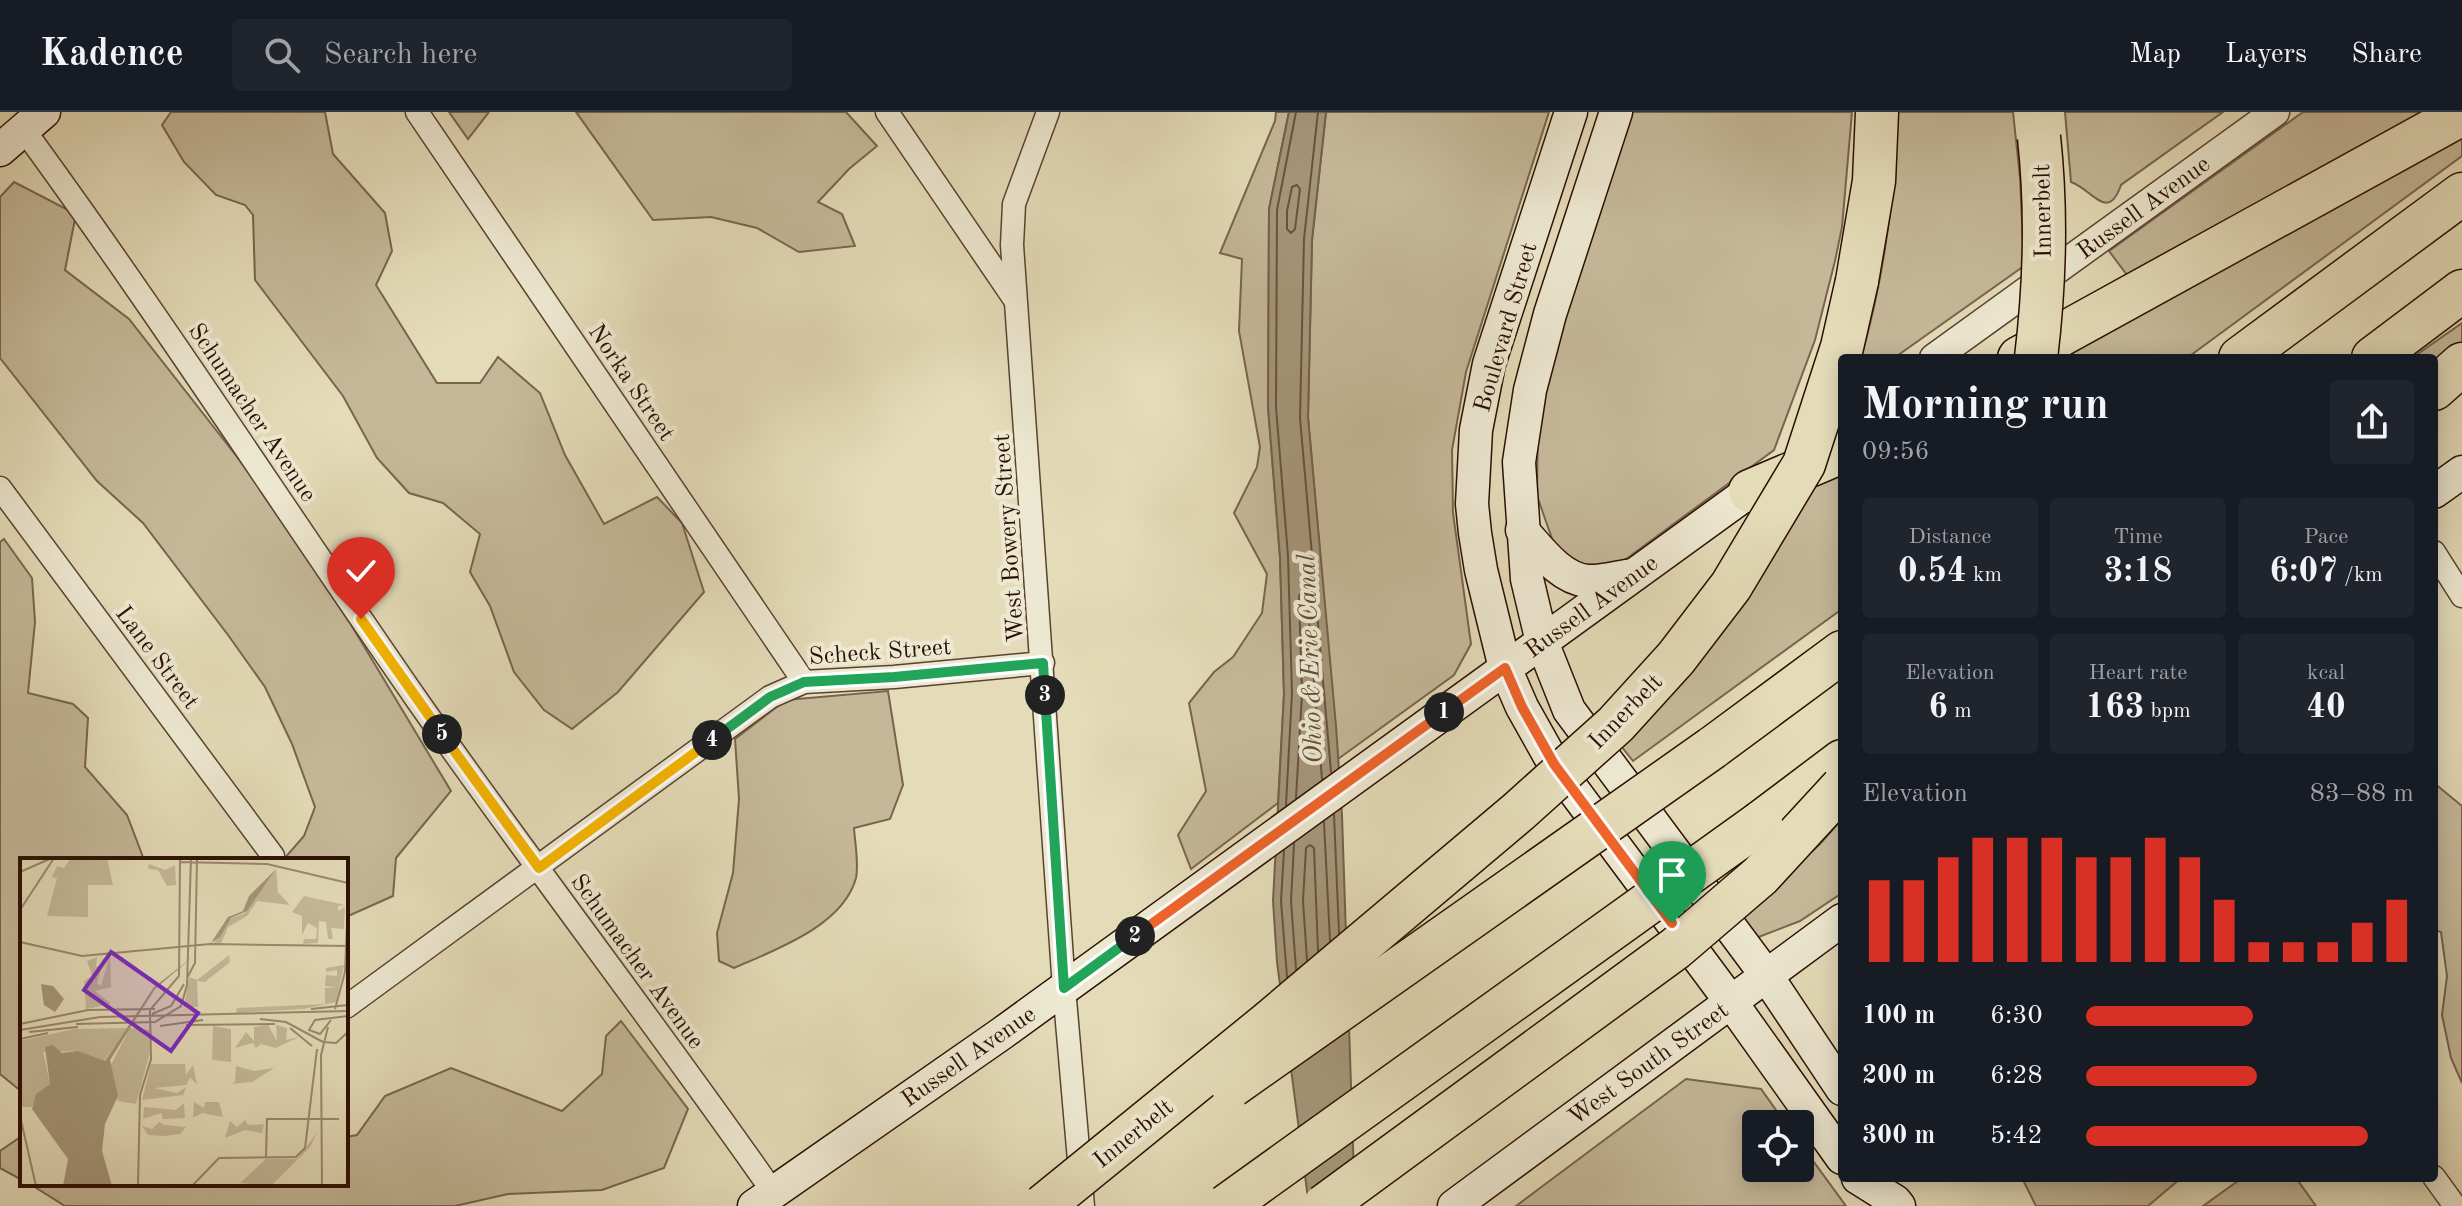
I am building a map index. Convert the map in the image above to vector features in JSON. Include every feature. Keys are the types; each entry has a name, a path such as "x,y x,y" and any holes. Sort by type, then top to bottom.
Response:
{"highway":[{"name":"Innerbelt","path":"1840,354 1857,281 1874,181 1877,112"},
{"path":"2026,354 2462,114"},
{"name":"Innerbelt","path":"2036,354 2045,239 2037,124"},
{"path":"2245,354 2462,194"},
{"path":"2378,354 2462,291"},
{"name":"Innerbelt","path":"1043,1206 1268,1023 1518,812 1616,724 1676,658 1731,586 1804,464 1838,359"},
{"path":"2438,385 2462,364"},
{"path":"1750,491 1838,454"},
{"path":"1051,1206 1229,1088 1712,748 1838,655"},
{"path":"1226,1206 1838,764"},
{"path":"1324,1206 1676,948 1760,876 1838,792"}],"main road":[{"name":"Boulevard Street","path":"1571,112 1489,364 1476,430 1472,504 1475,533 1505,668 1522,707 1554,764 1838,1152"},
{"name":"Boulevard Street","path":"1616,112 1550,314 1530,390 1519,462 1527,579 1542,642 1569,710 1766,975 1838,1083"},
{"path":"2438,489 2462,472"},
{"name":"Russell Avenue","path":"764,1199 1064,988 1750,491"},
{"path":"1522,530 1555,565 1570,576 1587,581 1635,575"},
{"name":"West South Street","path":"1454,1206 1838,923"},
{"path":"1867,1182 1895,1195"}],"street":[{"name":"Norka Street","path":"417,112 804,682"},
{"path":"887,112 1018,304"},
{"name":"West Bowery Street","path":"1048,112 1014,204 1012,245 1064,988 1083,1206"},
{"name":"Russell Avenue","path":"1940,354 2275,112"},
{"name":"Schumacher Avenue","path":"23,130 123,265 302,535 539,868 764,1199"},
{"name":"Russell Avenue","path":"1750,491 1838,427"},
{"name":"Lane Street","path":"0,488 273,856"},
{"path":"2438,558 2462,596"},
{"name":"Scheck Street","path":"348,1006 770,697 804,682 1043,663"},
{"path":"2438,1182 2455,1206"}],"shaded area":[{"path":"171,112 325,112 333,154 385,213 392,251 376,285 437,383 480,383 498,357 540,393 565,455 604,524 657,497 682,523 704,592 618,692 572,729 544,710 514,672 490,606 470,572 480,534 443,503 409,493 377,458 343,396 255,280 253,215 245,205 216,195 184,162 162,125"},
{"path":"449,112 489,112 468,139"},
{"path":"576,112 846,112 877,146 849,169 818,202 842,214 855,246 799,252 757,228 711,217 653,220"},
{"path":"1276,112 1289,112 1269,209 1268,407 1280,557 1284,694 1278,803 1191,869 1178,835 1206,791 1189,703 1214,672 1233,657 1262,613 1267,574 1234,513 1257,467 1260,447 1239,331 1242,259 1220,253"},
{"path":"1326,112 1549,112 1466,372 1452,450 1453,513 1471,644 1454,675 1338,759 1308,417 1312,240"},
{"path":"1630,112 1852,112 1842,227 1815,340 1774,450 1622,562 1583,571 1555,547 1537,496 1538,414 1554,343"},
{"path":"1898,112 2013,112 2024,266 1900,354 1862,354 1887,236"},
{"path":"2065,112 2223,112 2121,185 2111,202 2105,203 2071,182"},
{"path":"2303,112 2425,112 2127,275 2109,251"},
{"path":"2462,124 2462,156 2192,354 2065,354 2066,343"},
{"path":"14,182 76,214 65,270 129,319 245,467 350,623 451,791 396,858 393,896 348,916 348,858 285,858 304,836 315,807 292,744 265,687 143,523 97,481 0,358 0,197"},
{"path":"2462,323 2462,344 2438,366 2438,354 2418,354"},
{"path":"1838,465 1838,612 1633,761 1621,746 1817,476"},
{"path":"4,539 32,578 35,622 28,693 73,704 88,718 85,767 127,815 143,857 20,858 20,1090 0,1074 0,542"},
{"path":"888,691 903,785 890,819 854,828 857,872 849,895 822,923 787,944 734,968 719,961 717,933 733,873 739,799 735,739 786,700"},
{"path":"2438,786 2462,806 2462,1083 2451,1058 2442,1015 2447,976 2441,932 2438,931"},
{"path":"1838,824 1838,896 1800,921 1756,938 1738,919"},
{"path":"621,1021 688,1109 664,1168 602,1190 508,1194 455,1206 65,1206 33,1186 348,1186 348,1137 357,1135 385,1096 451,1068 562,1111 602,1074 606,1036"},
{"path":"1686,1079 1761,1089 1776,1110 1742,1110 1742,1182 1814,1182 1814,1162 1846,1206 1516,1206"},
{"path":"20,1137 20,1179 0,1168 0,1151"},
{"path":"2024,1182 2176,1182 2148,1206 2036,1206"},
{"path":"2236,1182 2299,1182 2316,1206 2203,1206"}],"water":[{"name":"Ohio & Erie Canal","path":"1289,112 1326,112 1312,240 1308,417 1342,815 1355,1206 1309,1206 1277,962 1273,901 1284,694 1280,557 1268,407 1269,209"}],"route":[{"path":"361,619 539,868 786,688 804,682 1043,663 1064,988 1505,668 1522,707 1554,764 1672,923"}]}
